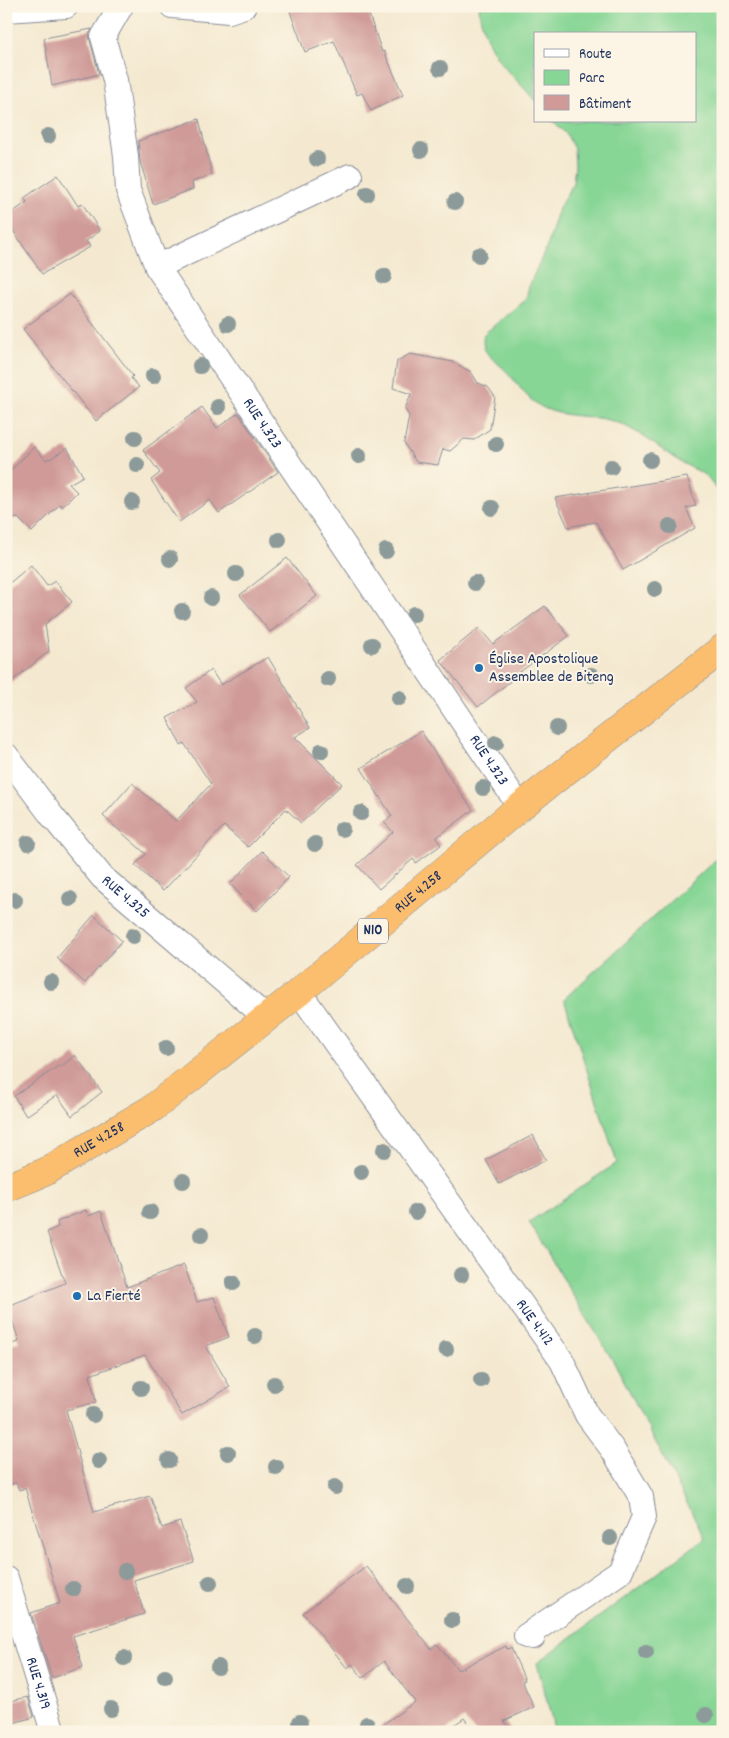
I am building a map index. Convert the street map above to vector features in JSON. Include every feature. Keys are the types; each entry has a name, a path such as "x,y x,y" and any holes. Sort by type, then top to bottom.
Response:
{"highway":[{"name":"RUE 4.258","path":"6,1188 45,1172 153,1108 299,992 520,807 723,648"}],"street":[{"path":"6,10 66,6"},
{"name":"RUE 4.323","path":"121,6 103,37 115,80 126,156 128,190 158,267 520,807"},
{"path":"172,6 229,11 244,6"},
{"path":"158,267 350,176"},
{"name":"RUE 4.325","path":"6,756 102,877 267,1018"},
{"name":"RUE 4.412","path":"299,992 562,1361 587,1415 613,1450 640,1497 644,1517 620,1572 526,1636 533,1637"},
{"name":"RUE 4.319","path":"6,1578 10,1606 53,1732"}],"green space":[{"path":"479,6 723,6 723,491 718,492 703,474 621,424 560,413 540,406 529,398 508,373 488,354 483,340 484,334 526,299 529,286 548,244 559,208 573,183 574,149 567,135 554,122 696,122 696,32 534,32 534,100 505,68 493,51 486,36"},
{"path":"723,853 723,1732 555,1732 537,1663 705,1538 619,1371 529,1222 617,1163 564,999"}],"building":[{"path":"288,6 366,6 382,52 384,51 403,95 371,111 362,93 357,95 334,41 305,52"},
{"path":"92,29 89,35 99,74 52,86 44,38"},
{"path":"199,119 212,175 192,182 193,189 153,204 140,161 138,141"},
{"path":"58,175 78,206 82,203 100,231 86,241 90,247 42,274 6,220 6,217 27,202 24,198"},
{"path":"70,294 133,376 131,378 139,387 96,421 23,329"},
{"path":"410,354 453,362 471,372 478,383 488,387 495,397 490,429 474,440 464,439 450,451 443,449 438,465 416,462 404,443 409,416 405,409 411,394 393,388 397,361"},
{"path":"202,407 217,428 238,413 278,472 219,513 210,500 179,522 151,480 160,473 143,450"},
{"path":"34,447 46,460 67,448 83,476 69,484 77,492 62,507 60,504 32,532 18,518 6,520 6,475"},
{"path":"687,477 696,506 686,508 695,528 623,570 596,522 568,527 555,498"},
{"path":"287,558 317,596 270,632 240,595"},
{"path":"31,565 47,586 55,581 72,602 45,624 49,651 6,686 6,586"},
{"path":"545,606 569,636 517,674 478,707 440,660 479,628 493,644"},
{"path":"268,657 310,728 295,737 342,784 301,823 286,809 248,847 224,826 163,891 135,865 146,854 103,816 132,783 176,821 211,784 184,743 181,745 167,718 197,702 186,688 211,670 221,685"},
{"path":"421,731 473,810 436,838 441,845 416,863 413,859 379,889 357,865 393,832 384,822 392,816 361,768"},
{"path":"262,851 289,877 257,911 230,884"},
{"path":"94,915 122,941 85,983 57,958"},
{"path":"75,1055 102,1092 72,1116 57,1095 26,1116 14,1096 60,1065 61,1067"},
{"path":"533,1135 546,1160 499,1184 486,1160"},
{"path":"86,1210 88,1216 101,1211 127,1287 184,1265 197,1302 214,1297 229,1337 206,1346 230,1387 182,1415 145,1355 90,1375 96,1402 66,1410 94,1512 150,1496 162,1528 180,1522 194,1561 134,1580 144,1614 73,1636 83,1667 52,1678 31,1613 60,1603 25,1488 19,1490 16,1483 11,1484 6,1468 6,1345 19,1342 8,1306 65,1283 47,1232 58,1227 57,1222"},
{"path":"366,1566 431,1649 437,1644 458,1670 506,1646 507,1649 511,1648 525,1680 522,1681 534,1707 504,1721 512,1732 475,1732 464,1718 444,1732 372,1732 415,1702 384,1661 363,1678 352,1664 347,1668 303,1613"},
{"path":"28,1697 34,1717 6,1725 6,1702"}],"place":[{"name":"Église Apostolique Assemblee de Biteng","path":"479,668"},
{"name":"La Fierté","path":"77,1296"}]}
